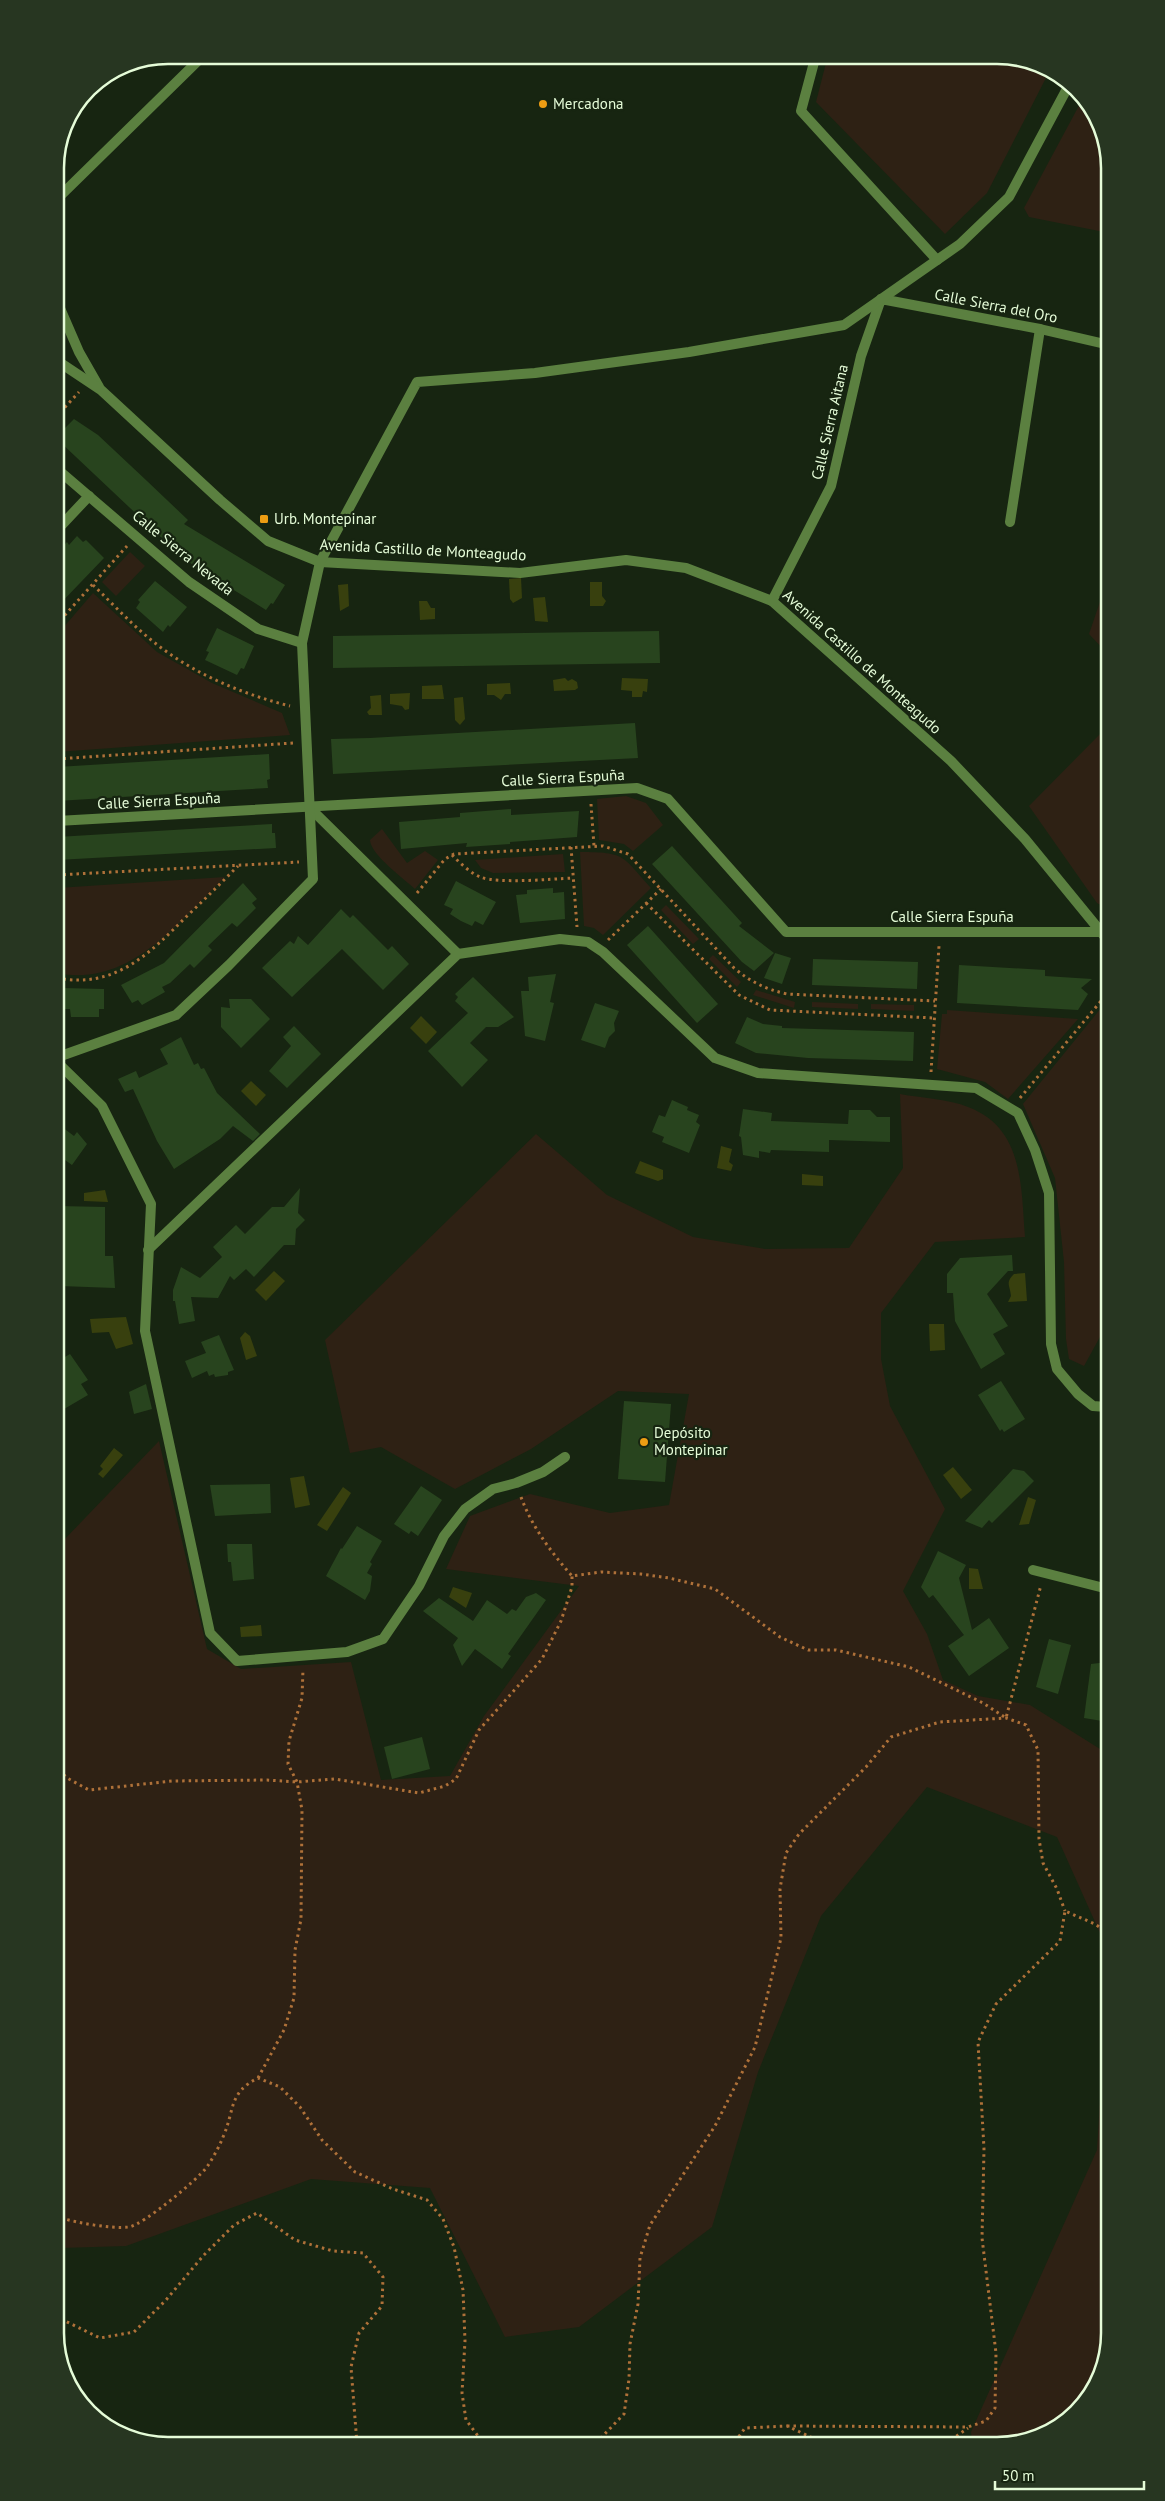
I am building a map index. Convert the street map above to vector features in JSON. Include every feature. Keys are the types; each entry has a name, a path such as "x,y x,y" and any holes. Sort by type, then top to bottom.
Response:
{"street":[{"path":"64,192 195,64"},
{"path":"814,64 802,111 938,260"},
{"path":"64,1055 176,1015 230,965 313,880 302,643 320,562 416,382 535,373 688,352 844,325 960,244 1009,197 1066,90"},
{"name":"Calle Sierra del Oro","path":"880,299 1040,329 1101,343"},
{"name":"Calle Sierra Aitana","path":"772,601 831,486 861,356 880,299"},
{"name":"Avenida Castillo de Monteagudo","path":"64,317 79,352 101,390"},
{"path":"1010,522 1040,329"},
{"name":"Avenida Castillo de Monteagudo","path":"64,366 101,390 220,500 268,540 320,562 520,573 626,560 686,568 772,601 951,762 1025,839 1101,933"},
{"name":"Calle Sierra Nevada","path":"64,475 189,582 258,629 302,643"},
{"path":"64,522 89,496"},
{"name":"Calle Sierra Espuña","path":"64,821 637,788 668,799 786,932 1101,935"},
{"path":"310,808 458,954"},
{"path":"148,1250 458,954 560,939 588,942 599,949 715,1058 758,1074 976,1088 1018,1112 1035,1150 1049,1193 1051,1344 1057,1369 1078,1394 1094,1406 1101,1406"},
{"path":"64,1069 102,1106 150,1204 145,1331 210,1633 237,1661 347,1652 383,1638 420,1586 444,1536 465,1509 493,1489 516,1483 543,1472 565,1457"},
{"path":"1033,1570 1101,1587"}],"path":[{"path":"64,408 88,382"},
{"path":"64,616 136,536"},
{"path":"93,585 155,643 209,677 258,698 305,710"},
{"path":"64,759 307,742"},
{"path":"590,791 594,846"},
{"path":"407,904 445,858 452,856 594,846 616,848 628,854 734,968 750,982 766,990 787,994 935,1001"},
{"path":"571,848 578,941"},
{"path":"452,856 480,877 494,880 573,878"},
{"path":"64,876 312,861"},
{"path":"64,978 96,978 133,965 155,949 238,865"},
{"path":"599,949 661,889"},
{"path":"646,903 738,995 770,1010 934,1018"},
{"path":"930,1085 940,932"},
{"path":"1011,1109 1101,1000"},
{"path":"64,1775 89,1790 172,1781 267,1780 297,1782 335,1779 419,1793 445,1786 456,1779 479,1730 542,1660 562,1621 572,1587 572,1576 550,1552 526,1510 516,1483"},
{"path":"572,1576 601,1572 641,1574 669,1578 715,1589 780,1637 808,1650 836,1650 909,1666 982,1703 1006,1718 1026,1725 1038,1750 1039,1838 1043,1863 1057,1889 1065,1911 1060,1941 996,2004 978,2042 984,2149 982,2238 996,2353 995,2408 986,2421 968,2427 787,2426 745,2428 739,2437"},
{"path":"1006,1718 1044,1573"},
{"path":"64,2219 76,2222 130,2227 163,2207 206,2168 223,2136 233,2104 243,2085 258,2078 284,2030 294,1998 294,1950 301,1919 303,1871 302,1810 297,1782 288,1764 289,1741 302,1698 304,1667 301,1656"},
{"path":"602,2437 624,2414 629,2379 630,2344 638,2304 640,2258 650,2225 715,2126 755,2047 781,1938 780,1889 786,1853 799,1834 866,1767 891,1737 940,1722 1006,1718"},
{"path":"1065,1911 1101,1928"},
{"path":"258,2078 280,2087 300,2107 322,2140 355,2172 393,2189 427,2200 443,2219 454,2247 464,2290 465,2341 462,2393 466,2420 479,2437"},
{"path":"64,2320 100,2338 134,2332 166,2300 203,2256 234,2225 258,2213 295,2240 333,2251 363,2253 383,2277 382,2306 359,2333 351,2367 356,2437"},
{"path":"787,2426 810,2437"},
{"path":"955,2437 968,2427"}],"shaded area":[{"path":"826,64 1004,64 1031,69 1047,76 987,193 945,234 816,102"},
{"path":"1080,104 1091,122 1098,141 1101,168 1101,231 1029,217 1024,208"},
{"path":"130,552 145,566 116,596 102,582"},
{"path":"521,578 522,598 513,603 510,599 509,579"},
{"path":"590,582 602,582 602,596 606,601 603,606 590,606"},
{"path":"348,584 349,606 340,611 338,585"},
{"path":"93,593 157,652 212,683 282,713 290,735 64,751 64,627"},
{"path":"545,597 548,622 535,621 533,598"},
{"path":"1101,599 1101,647 1089,634"},
{"path":"419,601 427,601 431,608 435,608 435,619 420,620"},
{"path":"565,678 568,681 572,679 577,682 578,688 575,690 554,691 553,680"},
{"path":"622,678 648,679 647,692 643,691 642,697 632,697 632,691 621,690"},
{"path":"510,683 511,694 505,694 501,700 494,695 487,695 487,684"},
{"path":"442,685 444,699 422,699 422,686"},
{"path":"410,693 409,709 405,710 402,706 390,704 390,694"},
{"path":"381,695 382,715 369,715 367,712 371,708 370,696"},
{"path":"463,697 465,719 460,725 455,720 454,698"},
{"path":"1101,733 1101,905 1097,903 1029,806"},
{"path":"626,796 646,803 663,825 633,851 624,844 599,840 597,799"},
{"path":"382,829 407,863 425,851 438,860 415,889 382,859 372,846 370,840"},
{"path":"580,852 606,853 622,858 651,888 603,935 594,928 584,926"},
{"path":"563,854 565,872 493,873 481,868 475,860"},
{"path":"225,877 151,948 130,961 107,971 83,975 64,974 64,888"},
{"path":"666,905 699,939 693,944 661,910"},
{"path":"713,955 741,982 737,987 709,959"},
{"path":"756,990 795,1002 794,1008 753,995"},
{"path":"812,1002 858,1004 858,1009 812,1007"},
{"path":"871,1004 914,1005 914,1011 871,1009"},
{"path":"1101,1008 1101,1335 1084,1366 1069,1359 1066,1339 1064,1262 1055,1178 1023,1104"},
{"path":"947,1010 1078,1019 1008,1099 985,1082 937,1069 942,1014 947,1014"},
{"path":"421,1016 437,1032 426,1044 410,1028"},
{"path":"251,1081 266,1095 256,1106 241,1091"},
{"path":"900,1094 960,1104 986,1117 1000,1129 1010,1144 1016,1161 1020,1179 1025,1237 935,1242 881,1313 881,1359 890,1406 945,1509 903,1591 927,1634 943,1680 978,1696 1030,1705 1101,1750 1101,1934 1057,1837 927,1787 821,1916 758,2072 712,2227 579,2327 505,2337 430,2188 311,2179 126,2246 64,2248 64,1540 159,1441 207,1649 241,1669 351,1662 381,1780 450,1776 484,1716 579,1586 446,1569 470,1516 530,1494 610,1513 669,1505 689,1394 618,1391 531,1449 455,1489 381,1447 350,1453 325,1340 536,1134 607,1195 693,1237 765,1249 849,1248 903,1168"},
{"path":"721,1146 732,1149 729,1162 733,1165 731,1171 717,1168"},
{"path":"640,1161 663,1170 663,1179 658,1181 635,1173"},
{"path":"802,1174 823,1176 823,1186 802,1185"},
{"path":"105,1190 108,1202 84,1201 84,1193"},
{"path":"274,1271 285,1281 266,1301 255,1290"},
{"path":"1025,1273 1027,1301 1008,1302 1011,1296 1010,1280 1014,1274"},
{"path":"126,1317 133,1344 116,1349 109,1332 92,1333 90,1319"},
{"path":"929,1324 944,1324 945,1350 930,1351"},
{"path":"245,1332 250,1336 257,1356 246,1360 240,1338"},
{"path":"114,1448 123,1455 103,1478 98,1474 103,1469 100,1466"},
{"path":"953,1467 972,1490 961,1499 943,1475"},
{"path":"304,1476 310,1505 295,1508 290,1478"},
{"path":"343,1487 351,1493 327,1531 317,1525"},
{"path":"1028,1497 1036,1500 1029,1524 1019,1525"},
{"path":"969,1568 978,1569 983,1589 969,1589"},
{"path":"453,1587 472,1593 466,1608 449,1597"},
{"path":"261,1625 262,1636 241,1637 240,1627"},
{"path":"1101,2086 1101,2334 1098,2360 1091,2379 1080,2397 1066,2412 1043,2427 1031,2432 1004,2437 972,2437 971,2432 1097,2150"}],"building":[{"path":"74,419 98,435 188,520 184,524 285,585 273,604 271,603 266,610 187,561 191,554 166,539 165,541 64,446 64,429"},
{"path":"77,536 83,542 86,540 104,558 64,600 64,545 67,542 69,545"},
{"path":"155,581 187,607 170,627 168,625 163,632 136,608 140,602 138,600"},
{"path":"217,628 254,646 244,669 241,668 237,675 205,660 209,652 206,651"},
{"path":"659,631 660,663 333,668 333,636"},
{"path":"635,723 638,758 333,774 331,739"},
{"path":"269,754 270,779 267,780 268,788 64,801 64,767"},
{"path":"511,809 511,815 579,811 577,837 466,847 467,843 401,849 399,822 460,817 460,813"},
{"path":"272,824 276,848 64,860 64,837"},
{"path":"672,846 742,923 739,926 774,953 754,971 742,962 652,864"},
{"path":"456,881 496,902 483,925 475,921 472,926 461,921 450,914 453,909 444,905"},
{"path":"243,883 257,899 252,903 256,908 237,927 232,923 208,946 212,950 194,968 190,964 170,983 162,987 165,992 142,1005 138,1000 132,1003 121,985 164,963"},
{"path":"553,888 553,893 564,892 565,919 520,923 516,895 527,894 527,890"},
{"path":"341,909 350,918 353,915 388,950 392,946 409,964 383,990 342,949 292,997 262,968 290,941 294,944 298,936 308,945"},
{"path":"648,926 718,1004 697,1023 627,945"},
{"path":"775,953 791,958 782,984 764,978"},
{"path":"813,959 918,962 917,989 812,985"},
{"path":"959,965 1045,970 1045,976 1092,979 1081,988 1088,994 1078,1010 957,1003"},
{"path":"556,974 550,1002 554,1003 545,1041 525,1036 521,991 529,991 528,977"},
{"path":"473,977 514,1017 498,1027 486,1027 470,1043 488,1060 462,1087 428,1051 468,1013 455,1001 458,997 455,994"},
{"path":"64,988 104,989 104,1009 99,1009 99,1017 71,1017 70,1009 64,1009"},
{"path":"229,999 251,999 270,1019 241,1048 221,1027 221,1007 230,1008"},
{"path":"595,1003 619,1011 614,1023 615,1031 609,1037 605,1048 581,1040"},
{"path":"747,1017 763,1024 782,1026 782,1028 914,1032 913,1061 808,1058 756,1053 735,1043"},
{"path":"294,1026 321,1054 287,1088 269,1071 291,1046 283,1037"},
{"path":"181,1037 194,1065 198,1063 201,1069 204,1068 217,1093 260,1134 253,1141 233,1126 220,1139 174,1169 157,1141 133,1089 125,1092 118,1079 136,1071 139,1078 168,1064 160,1049"},
{"path":"672,1100 688,1107 687,1110 699,1115 696,1122 700,1125 689,1153 662,1142 664,1137 652,1132 659,1115 665,1117"},
{"path":"743,1109 772,1113 771,1121 848,1124 849,1110 870,1110 877,1117 890,1117 890,1142 829,1140 829,1152 771,1150 770,1153 759,1151 759,1158 743,1155 741,1137 739,1136"},
{"path":"64,1128 74,1136 77,1132 87,1144 72,1165 64,1159"},
{"path":"300,1188 298,1213 305,1220 296,1229 295,1245 284,1245 254,1277 246,1269 234,1280 230,1276 218,1298 191,1297 195,1321 179,1324 175,1301 173,1301 173,1290 181,1267 200,1278 222,1257 213,1247 236,1225 245,1234 272,1207 284,1207"},
{"path":"64,1206 105,1207 105,1256 113,1256 115,1288 64,1286"},
{"path":"1012,1255 1013,1271 1008,1271 987,1294 1008,1326 993,1334 1005,1354 981,1369 955,1321 953,1293 947,1293 947,1274 960,1258"},
{"path":"219,1335 234,1370 228,1372 228,1375 215,1377 214,1374 209,1376 207,1371 192,1378 185,1361 206,1353 201,1342"},
{"path":"70,1354 88,1380 81,1384 88,1395 64,1409 64,1358"},
{"path":"1001,1381 1025,1419 1004,1432 1002,1429 1000,1431 978,1395"},
{"path":"146,1384 152,1409 134,1414 129,1392"},
{"name":"Depósito Montepinar","path":"624,1401 671,1404 665,1482 618,1479"},
{"path":"1013,1469 1024,1471 1034,1481 992,1523 989,1520 982,1528 965,1521"},
{"path":"270,1484 271,1513 215,1516 210,1485"},
{"path":"421,1486 442,1500 418,1536 411,1531 409,1534 394,1524"},
{"path":"357,1526 382,1541 370,1562 372,1564 367,1573 372,1576 370,1591 365,1600 326,1576 341,1548"},
{"path":"227,1544 252,1544 254,1579 233,1581 231,1562 228,1562"},
{"path":"938,1551 966,1565 959,1578 972,1630 989,1618 1009,1648 969,1676 948,1646 964,1635 933,1595 929,1598 921,1587"},
{"path":"536,1593 546,1600 508,1654 511,1656 502,1669 475,1649 462,1666 453,1645 458,1638 423,1611 439,1598 473,1621 487,1600 507,1614 512,1609 516,1611 526,1597"},
{"path":"1049,1639 1071,1645 1058,1694 1036,1687"},
{"path":"1101,1663 1101,1721 1084,1718 1091,1664"},
{"path":"422,1737 430,1769 392,1779 384,1747"}],"place":[{"name":"Mercadona","path":"543,104"},
{"name":"Urb. Montepinar","path":"264,519"},
{"name":"Depósito Montepinar","path":"644,1442"}]}
